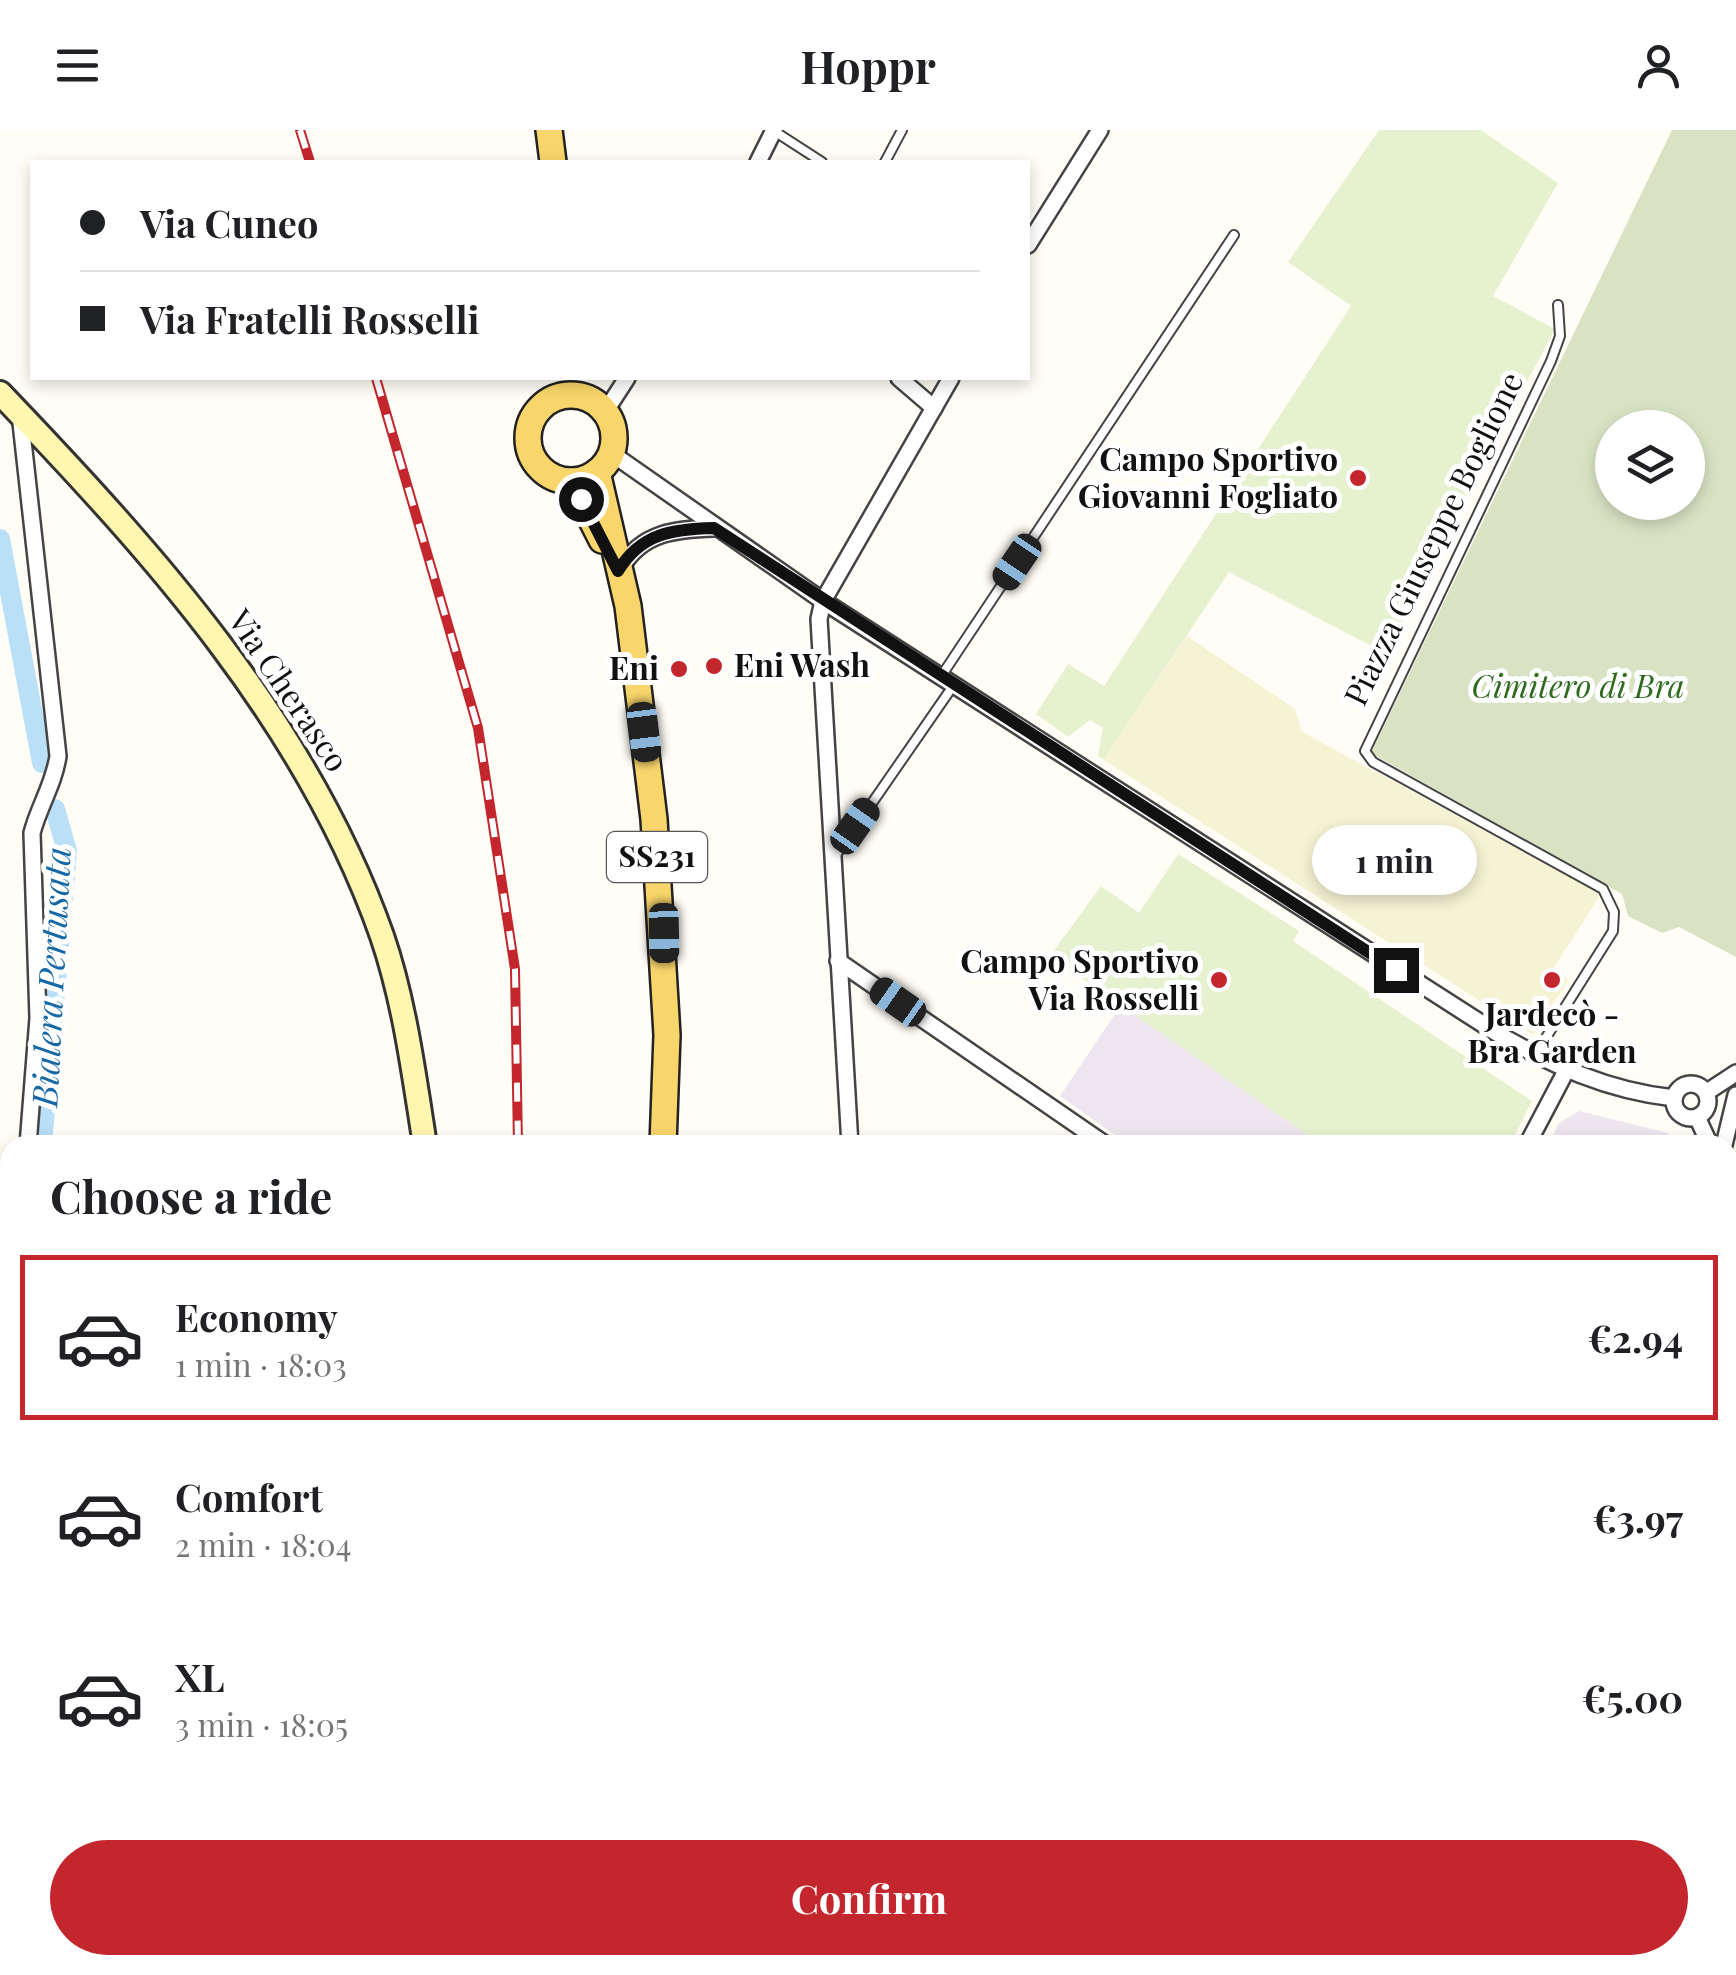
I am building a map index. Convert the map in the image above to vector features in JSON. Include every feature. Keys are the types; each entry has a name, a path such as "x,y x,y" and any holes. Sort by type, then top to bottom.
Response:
{"main road":[{"path":"549,130 552,160"},
{"path":"555,388 564,395 594,396 614,432 604,462 572,481 559,480 538,466 528,442 533,418 555,388"},
{"name":"Via Cherasco","path":"0,393 173,587 243,672 296,748 343,837 383,939 412,1064 423,1135"},
{"name":"SS231","path":"604,462 618,571 635,650 664,933 667,1035 663,1135"},
{"name":"SS231","path":"572,481 618,571"}],"street":[{"path":"759,160 774,130"},
{"path":"1030,242 1100,130"},
{"path":"594,396 623,380"},
{"path":"901,380 934,408"},
{"path":"849,1135 818,619 823,601 951,380"},
{"path":"20,414 58,756 55,780 38,809 32,833 38,1018 29,1135"},
{"path":"604,462 714,528 1534,1055 1566,1071 1644,1095 1674,1098"},
{"path":"618,571 638,544 658,534 714,528"},
{"path":"838,961 1091,1135"},
{"path":"1532,1135 1566,1071"},
{"path":"1707,1092 1736,1073"},
{"path":"1674,1098 1688,1084 1707,1092"},
{"path":"1698,1117 1706,1110 1707,1092"},
{"path":"1726,1135 1736,1095"},
{"path":"1674,1098 1680,1114 1698,1117"},
{"path":"1698,1117 1706,1135"}],"lane":[{"path":"774,130 819,160"},
{"path":"886,160 902,130"},
{"path":"833,858 1234,234"},
{"name":"Piazza Giuseppe Boglione","path":"1534,1055 1613,931 1614,912 1604,889 1373,762 1365,751 1551,361 1560,336 1558,305"}],"shaded area":[{"path":"1187,636 1295,709 1302,732 1601,894 1553,969 1569,980 1533,1035 1104,760"},
{"path":"1121,1005 1308,1135 1115,1135 1060,1096"},
{"path":"1579,1111 1669,1135 1553,1135 1559,1123"}],"green space":[{"name":"Campo Sportivo Giovanni Fogliato","path":"1379,130 1481,130 1558,183 1493,296 1555,329 1385,653 1229,572 1104,760 1098,756 1103,728 1090,720 1068,737 1036,714 1068,664 1104,686 1351,306 1288,262"},
{"name":"Cimitero di Bra","path":"1672,130 1736,130 1736,957 1679,927 1662,933 1628,916 1622,894 1371,753"},
{"name":"Campo Sportivo Via Rosselli","path":"1178,854 1299,931 1293,941 1532,1101 1515,1135 1308,1135 1050,956 1101,886 1139,913"}],"waterway":[{"name":"Bialera Pertusata","path":"0,539 42,763"},
{"name":"Bialera Pertusata","path":"43,1135 67,851 55,809"}],"railway":[{"path":"300,130 309,160"},
{"path":"377,380 478,728 515,969 518,1135"}],"place":[{"name":"Campo Sportivo Giovanni Fogliato","path":"1358,478"},
{"name":"Eni Wash","path":"714,666"},
{"name":"Eni","path":"679,669"},
{"name":"Campo Sportivo Via Rosselli","path":"1219,980"},
{"name":"Jardecò - Bra Garden","path":"1552,980"}],"route":[{"path":"581,499 618,571 638,544 658,534 714,528 1396,970"}]}
